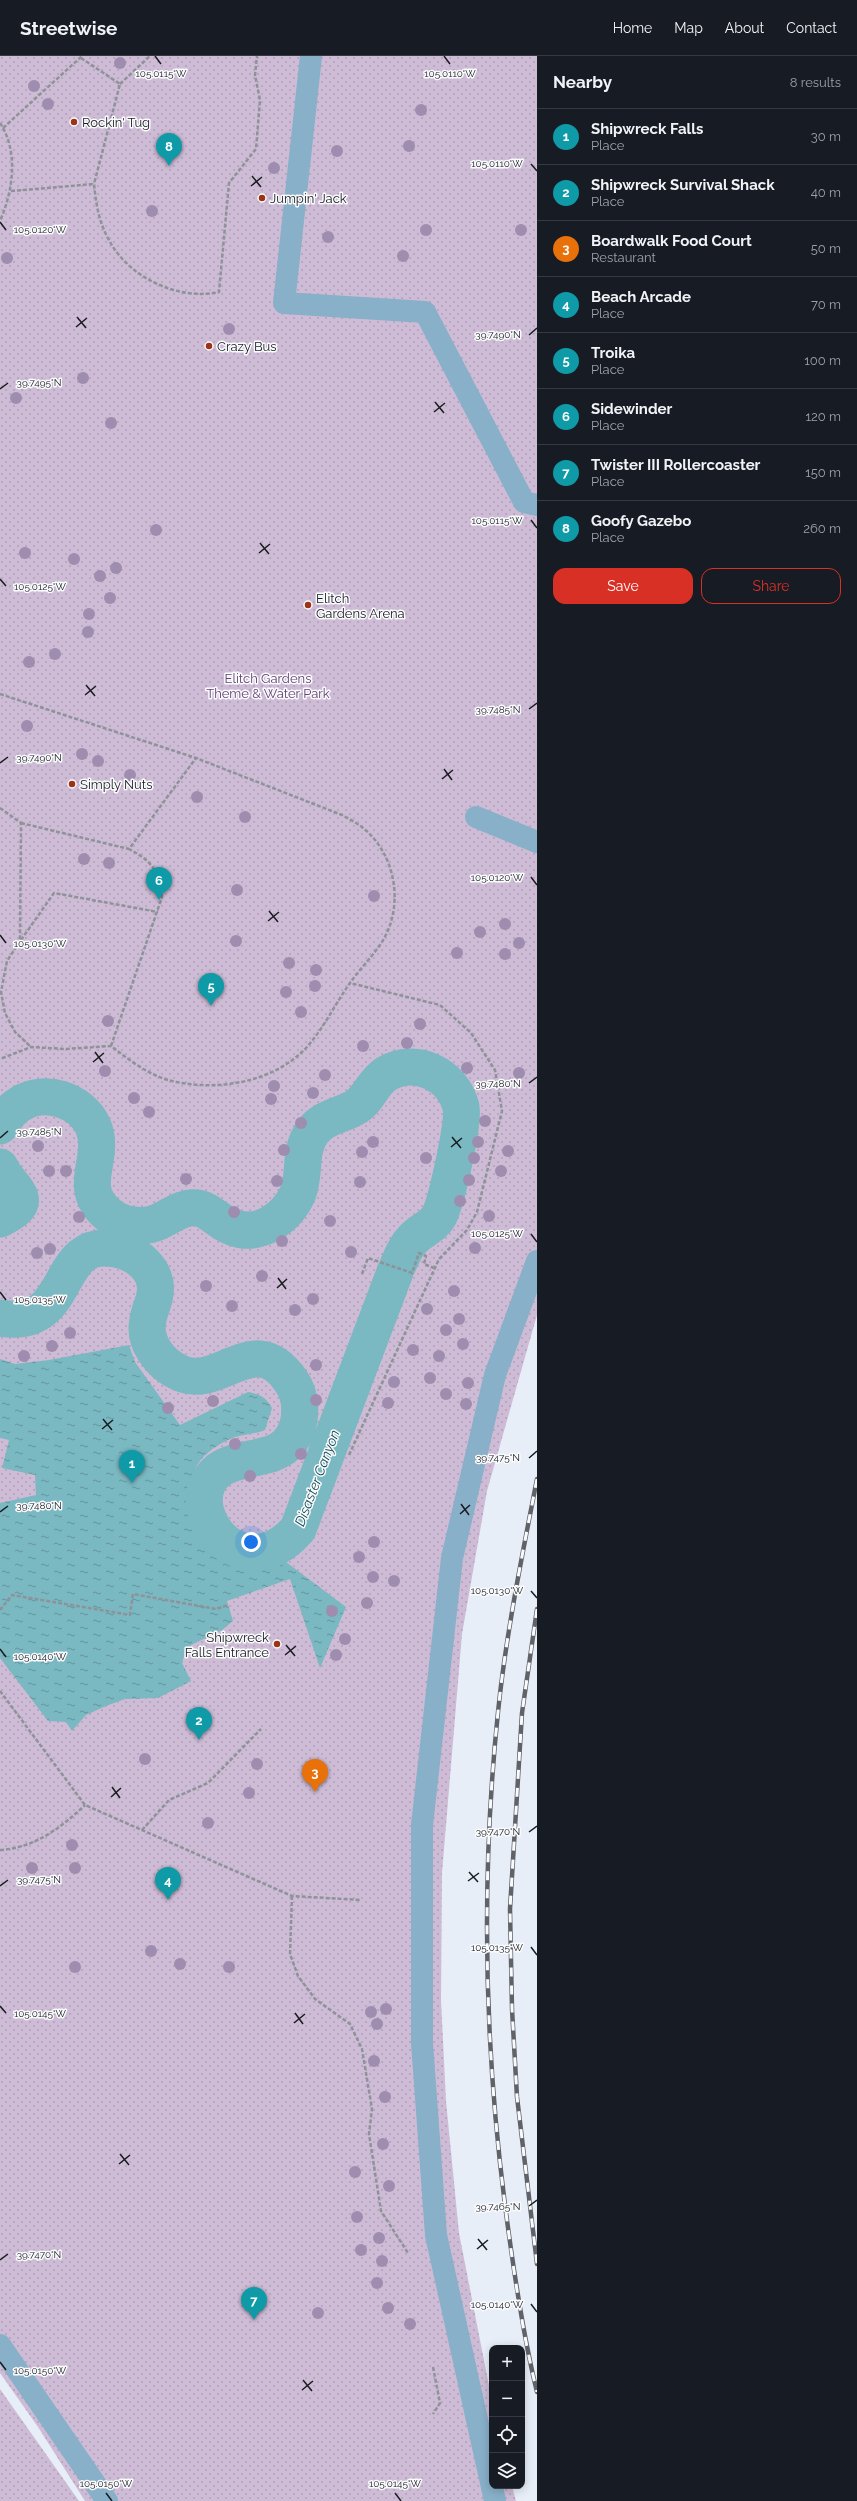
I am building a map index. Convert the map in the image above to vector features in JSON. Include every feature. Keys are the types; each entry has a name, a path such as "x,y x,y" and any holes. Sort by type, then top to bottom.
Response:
{"lane":[{"path":"311,56 284,303 425,312 524,502 537,505"},
{"path":"476,817 537,842"},
{"path":"495,2501 436,2235 422,2043 422,1825 452,1558 495,1375 537,1261"},
{"path":"0,2345 107,2501"}],"path":[{"path":"150,56 120,84 94,184 97,209 109,240 120,256 133,269 152,282 172,290 193,293 219,292 229,183 256,149 260,100 254,75 257,56"},
{"path":"3,128 81,57 120,84"},
{"path":"0,123 3,128 12,158 11,191 0,221"},
{"path":"11,191 94,184"},
{"path":"0,694 196,758 342,815 363,828 380,846 394,881 395,902 391,924 380,945 350,983 332,1013 305,1049 278,1068 248,1081 215,1086 167,1080 132,1063 111,1046 65,1049 31,1047 0,1059"},
{"path":"128,849 196,758"},
{"path":"0,808 21,824 128,849 142,856 157,874 162,897 158,912 111,1046"},
{"path":"20,941 21,824"},
{"path":"31,1047 16,1032 5,1013 1,992 7,962 54,893 158,912"},
{"path":"349,1455 438,1258 467,1230 477,1212 502,1111 495,1070 471,1033 440,1005 350,983"},
{"path":"362,1274 368,1258 412,1273 419,1253 426,1256 424,1264 434,1268"},
{"path":"0,1610 12,1595 130,1615 133,1594 216,1609 228,1606"},
{"path":"0,1691 85,1805 292,1896 361,1900"},
{"path":"142,1830 169,1800 208,1783 261,1729"},
{"path":"0,1850 35,1842 62,1827 85,1805"},
{"path":"292,1896 290,1954 298,1976 315,1999 350,2024 362,2049 372,2109 369,2134 381,2211 412,2259"},
{"path":"432,2365 440,2403 433,2414"}],"green space":[{"name":"Elitch Gardens Theme & Water Park","path":"0,56 537,56 537,1315 487,1491 462,1634 442,1873 441,2000 446,2101 459,2233 489,2386 489,2489 513,2489 516,2501 85,2501 38,2427 0,2373"},
{"path":"0,2389 79,2501 0,2501"}],"water":[{"path":"129,1345 135,1362 180,1425 248,1392 259,1395 267,1401 272,1408 265,1430 235,1437 215,1447 209,1452 199,1462 195,1469 192,1484 194,1494 201,1504 204,1520 209,1533 216,1544 226,1553 238,1559 251,1562 266,1562 282,1559 346,1607 320,1668 290,1579 227,1601 233,1621 222,1630 187,1647 182,1663 191,1681 158,1698 125,1699 106,1706 86,1715 72,1731 66,1722 48,1721 0,1658 0,1503 36,1495 35,1475 2,1468 9,1440 0,1438 0,1359 15,1364 49,1360"}],"waterway":[{"name":"Disaster Canyon","path":"0,1126 8,1114 20,1104 30,1099 50,1097 71,1103 80,1109 93,1126 96,1138 96,1150 92,1183 94,1194 99,1204 109,1215 132,1225 146,1225 158,1222 187,1208 198,1208 207,1211 223,1223 232,1227 242,1230 252,1230 271,1224 279,1218 293,1202 298,1193 302,1177 305,1146 317,1126 359,1105 367,1097 377,1082 386,1074 398,1069 409,1067 421,1068 442,1078 457,1096 461,1107 460,1128 454,1162 439,1216 434,1223 416,1236 404,1251 398,1265"},
{"name":"Disaster Canyon","path":"0,1167 19,1195 20,1201 18,1206 12,1212 0,1219"},
{"name":"Disaster Canyon","path":"0,1318 24,1318 41,1311 53,1299 71,1269 81,1257 95,1249 115,1249 138,1258 150,1270 154,1278 155,1294 149,1313 147,1328 148,1336 155,1351 166,1364 180,1373 195,1376 209,1374 250,1359 264,1360 277,1366 291,1381 298,1394 300,1415 294,1435 286,1445 277,1451 265,1456 230,1464 219,1470 210,1479 204,1500 206,1512 210,1522 224,1541 242,1551 260,1552 277,1547 298,1529 395,1272"}],"railway":[{"path":"537,1479 515,1595 501,1683 489,1835 487,1897 489,2020 498,2143 518,2299 537,2392"},
{"path":"537,1609 522,1713 510,1909 512,2009 517,2097 537,2264"}],"place":[{"name":"Rockin' Tug","path":"74,122"},
{"name":"Goofy Gazebo","path":"169,166"},
{"name":"Jumpin' Jack","path":"262,198"},
{"name":"Crazy Bus","path":"209,346"},
{"name":"Elitch Gardens Arena","path":"308,605"},
{"name":"Simply Nuts","path":"72,784"},
{"name":"Sidewinder","path":"159,900"},
{"name":"Troika","path":"211,1006"},
{"name":"Shipwreck Falls","path":"132,1483"},
{"name":"Shipwreck Falls Entrance","path":"277,1644"},
{"name":"Shipwreck Survival Shack","path":"199,1740"},
{"name":"Boardwalk Food Court","path":"315,1792"},
{"name":"Beach Arcade","path":"168,1900"},
{"name":"Twister III Rollercoaster","path":"254,2320"}]}
